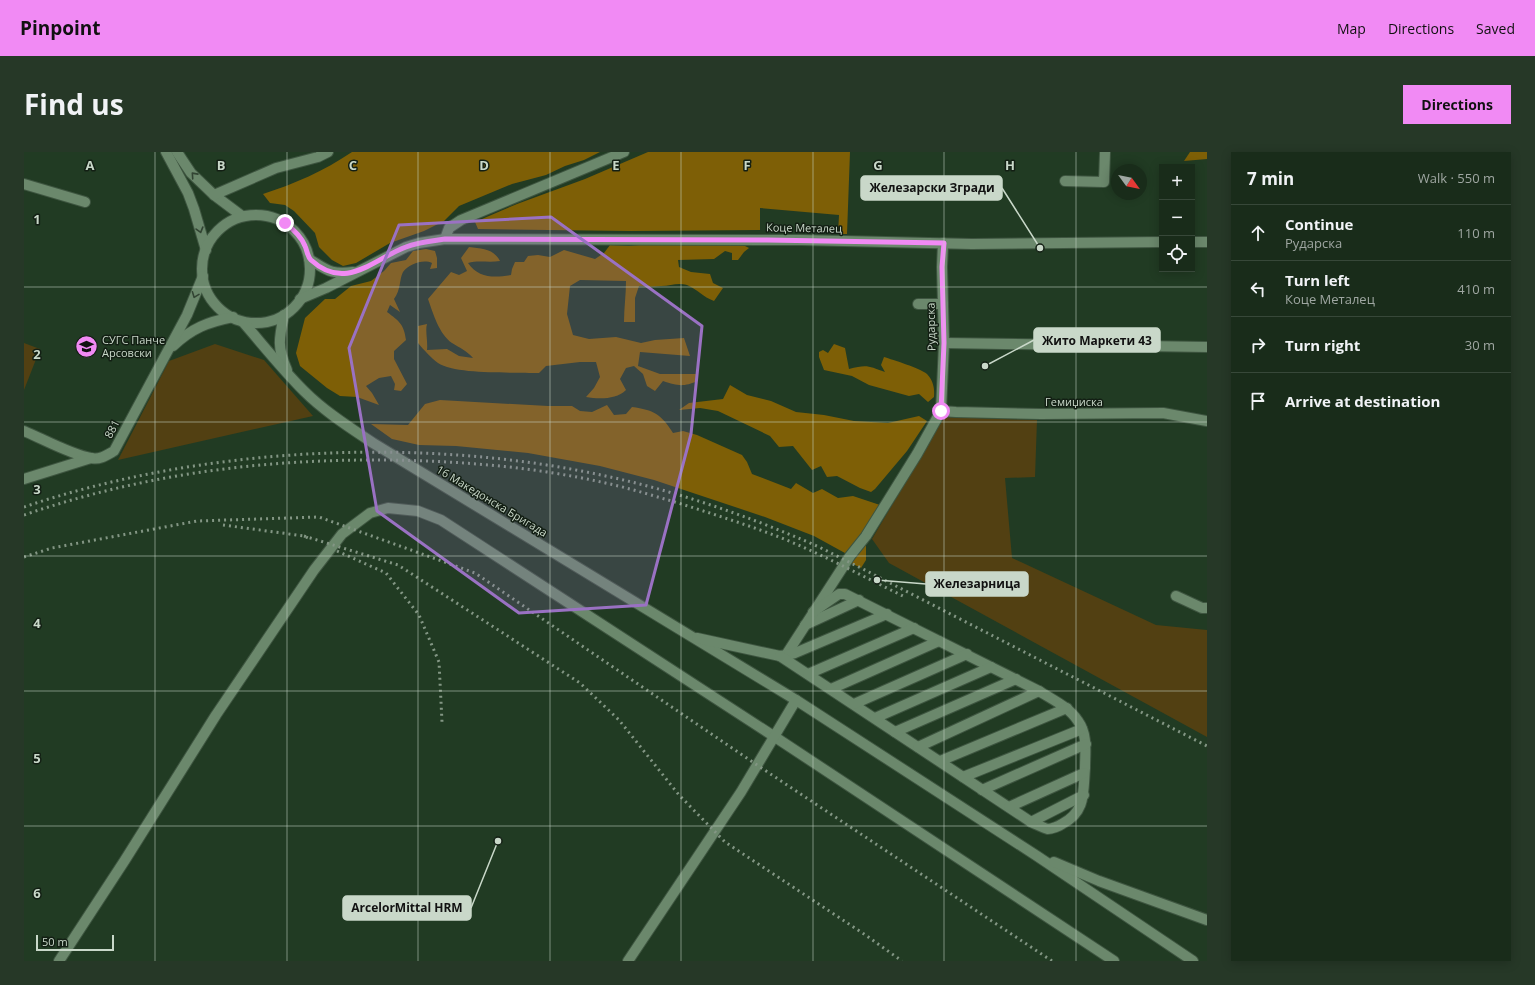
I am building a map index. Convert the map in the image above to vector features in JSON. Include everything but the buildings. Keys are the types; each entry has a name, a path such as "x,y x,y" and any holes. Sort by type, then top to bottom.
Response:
{"street":[{"path":"166,152 188,193 206,250"},
{"path":"177,152 191,173 214,195 242,216"},
{"path":"214,195 229,187 276,168 318,157 328,152"},
{"path":"445,239 449,228 461,220 624,152"},
{"path":"1065,181 1104,182 1105,152"},
{"path":"24,184 85,202"},
{"path":"257,214 272,216 297,232 305,245 310,269 306,290 296,305 284,315 273,320 242,322 218,307 208,292 203,275 203,262 206,250 211,239 220,229 230,221 242,216 257,214"},
{"name":"Коце Металец","path":"300,299 326,288 406,247 419,243 445,239 781,240 1018,244 1159,242"},
{"path":"1195,242 1207,242"},
{"name":"Рударска","path":"941,411 944,343 942,267 944,243"},
{"name":"Коце Металец","path":"309,259 326,270 335,273 361,270"},
{"name":"881","path":"24,479 91,458 102,458 114,451 187,315 203,275"},
{"path":"918,304 943,304"},
{"name":"16 Македонска Бригада","path":"284,315 279,339 280,350 281,356 291,377"},
{"name":"881","path":"166,353 197,327 233,317"},
{"name":"16 Македонска Бригада","path":"242,322 279,366 304,392 334,417 689,636 796,700 1037,856"},
{"path":"944,343 1207,347"},
{"path":"783,655 850,556 866,536 917,454 941,411"},
{"name":"Гемиџиска","path":"941,411 1041,414 1163,413 1207,420"},
{"path":"24,431 91,458"},
{"path":"59,961 125,860 216,714 314,570 342,534 370,512 388,508 418,511 441,520 775,737 1114,961"},
{"path":"783,655 808,674 1031,822 1048,829 1060,826 1072,819 1080,808 1084,795 1086,744 1078,720 1067,708 1016,679 860,600 845,594 839,594 813,612"},
{"path":"1176,596 1202,608 1207,608"},
{"path":"804,626 860,600"},
{"path":"689,636 783,655 795,653 887,614"},
{"path":"808,674 914,628"},
{"path":"831,689 939,641"},
{"path":"854,704 966,654"},
{"path":"874,718 991,667"},
{"path":"895,732 1016,679"},
{"path":"918,747 1039,691"},
{"path":"628,961 741,792 796,700"},
{"path":"940,762 1067,708"},
{"path":"963,777 1082,729"},
{"path":"982,790 1086,744"},
{"path":"1009,807 1084,773"},
{"path":"1031,822 1084,795"},
{"path":"1037,856 1099,881 1207,920"},
{"path":"1037,856 1193,961"}],"highlighted area":[{"path":"551,217 702,326 691,434 646,605 519,613 377,511 349,348 399,225"}],"shaded area":[{"path":"352,152 600,152 546,175 512,184 459,206 444,221 424,231 390,243 356,263 343,266 332,260 319,247 315,233 294,211 285,205 270,203 263,194 309,176"},
{"path":"648,152 850,152 847,234 838,234 839,215 760,208 760,230 631,231 478,229 475,222 517,204 585,179"},
{"path":"1190,152 1207,152 1207,159 1184,161"},
{"path":"720,242 741,244 749,248 738,260 732,260 732,253 725,251 714,259 678,260 679,267 691,272 710,274 713,283 723,288 714,301 691,287 683,284 639,286 635,298 635,322 624,322 626,281 580,280 570,286 567,314 573,335 589,339 616,337 641,343 655,340 684,338 690,356 640,352 638,366 660,374 696,374 698,381 693,383 680,385 663,381 655,391 647,386 643,374 634,366 626,368 620,379 626,390 622,393 617,396 607,398 586,397 594,388 600,377 596,362 580,362 546,366 539,373 472,371 447,367 438,363 418,343 418,326 427,324 427,350 447,349 459,356 473,358 466,351 447,339 443,334 428,299 451,272 459,275 467,271 461,258 469,247 491,251 500,261 468,263 472,268 487,276 499,276 511,275 515,262 524,262 528,256 538,255 550,257 564,250 595,259 604,253 610,245 629,246 660,243 691,245"},
{"path":"426,249 435,251 437,268 430,269 432,263 420,262 406,269 403,272 398,292 394,299 400,312 390,305 387,312 400,323 404,330 406,340 394,351 394,359 407,384 401,391 394,390 395,384 391,376 379,378 366,386 379,405 357,397 340,396 327,388 300,366 296,353 305,318 325,299 335,299 351,286 371,281 384,271 391,263 406,260 413,251"},
{"path":"24,343 40,349 24,390"},
{"path":"215,344 264,360 313,416 118,460 169,361"},
{"path":"834,344 845,348 849,369 868,366 885,372 881,365 884,357 919,369 929,376 934,388 934,397 928,402 919,394 909,396 869,385 852,376 824,370 819,357 819,352 823,350 828,353"},
{"path":"730,385 747,395 771,401 796,412 824,415 854,421 888,423 919,416 927,421 907,451 871,492 837,476 827,477 821,466 812,470 793,446 779,447 770,436 718,411 700,408 679,410 689,403 723,399"},
{"path":"440,400 572,406 580,411 592,412 607,405 614,415 626,414 632,407 646,410 661,417 673,433 683,431 697,435 742,455 752,474 791,489 796,483 813,493 822,489 838,498 853,496 883,506 866,536 866,560 861,568 851,563 854,558 814,536 765,517 654,480 600,466 528,453 456,446 419,445 392,439 371,424 408,425 425,404"},
{"path":"944,417 1037,420 1035,477 1005,478 1012,558 1156,625 1207,630 1207,737 889,563 872,539"}],"railway":[{"path":"24,507 92,487 163,471 236,460 311,454 385,452 459,455 531,463 601,475 652,487 729,511 810,543 1207,746"},
{"path":"24,515 69,501 158,479 249,466 341,460 444,462 499,466 555,473 610,484 714,514 795,544 903,596"},
{"path":"24,557 52,548 197,521 319,517 475,573 757,765 1052,961"},
{"path":"223,525 304,536 308,538"},
{"path":"304,536 398,565 580,683 619,720 679,795 725,842 864,934 902,961"},
{"path":"337,551 386,573 419,615 439,662 442,722"}],"place":[{"name":"Железарски Згради","path":"1040,248"},
{"name":"СУГС Панче Арсовски","path":"86,346"},
{"name":"Жито Маркети 43","path":"985,366"},
{"name":"Железарница","path":"877,580"},
{"name":"ArcelorMittal HRM","path":"498,841"}],"route":[{"path":"285,223 297,232 305,245 309,259 326,270 335,273 361,270 406,247 419,243 445,239 767,240 944,243 942,267 944,343 941,411"}]}
